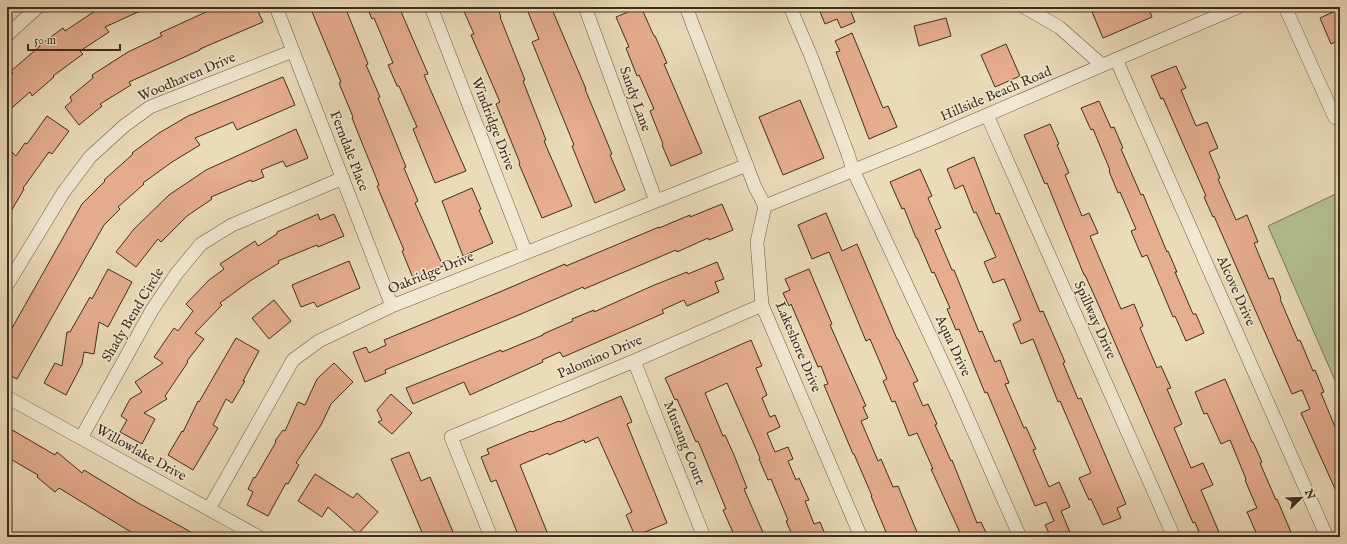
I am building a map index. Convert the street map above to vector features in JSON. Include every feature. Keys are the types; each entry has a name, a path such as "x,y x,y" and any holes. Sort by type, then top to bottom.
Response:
{"street":[{"path":"7,35 38,7"},
{"name":"Ferndale Place","path":"276,7 392,306"},
{"name":"Windridge Drive","path":"431,7 526,253"},
{"name":"Sandy Lane","path":"585,7 656,201"},
{"path":"686,7 755,188 765,206"},
{"name":"Aqua Drive","path":"790,7 811,56 853,170 955,389 1020,537"},
{"path":"1024,7 1059,27 1102,65"},
{"name":"Hillside Beach Road","path":"765,206 987,115 1238,7"},
{"path":"1285,7 1335,118 1340,120"},
{"name":"Woodhaven Drive","path":"7,285 63,193 90,157 124,126 150,107 293,51"},
{"name":"Alcove Drive","path":"1116,59 1327,537"},
{"name":"Spillway Drive","path":"987,115 1174,537"},
{"name":"Oakridge Drive","path":"209,509 293,360 319,341 392,306 747,165"},
{"name":"Shady Bend Circle","path":"80,438 152,310 177,273 201,244 232,225 343,178"},
{"name":"Lakeshore Drive","path":"765,206 757,242 762,305 861,537"},
{"name":"Palomino Drive","path":"492,537 451,437 634,361 762,305"},
{"name":"Mustang Court","path":"634,361 704,537"},
{"name":"Willowlake Drive","path":"7,397 259,537"}],"green space":[{"path":"1340,192 1340,392 1268,226"}],"building":[{"path":"101,7 149,7 105,27 109,32 80,51 83,54 53,76 54,77 32,96 30,92 7,112 7,79 13,73 11,71 40,45 63,28 65,31"},
{"path":"217,7 256,7 263,22 129,82 131,85 100,104 102,106 79,125 65,107 72,101 70,97 93,78 92,75 128,52 162,36 160,33"},
{"path":"310,7 345,7 368,64 366,65 380,97 378,98 406,167 404,168 418,201 415,203 443,266 413,278 402,251 404,250 377,186 379,185 339,83 341,82"},
{"path":"367,7 399,7 428,74 424,75 466,171 435,183 413,129 417,127 388,65 393,63 374,18 372,19"},
{"path":"462,7 497,7 525,80 523,81 546,140 544,141 572,206 542,218 496,104 500,102 471,35 474,34"},
{"path":"526,7 551,7 586,89 612,154 610,155 625,190 595,203 572,146 574,145 532,42 539,39"},
{"path":"640,7 667,63 664,64 702,153 671,166 650,111 654,109 639,75 637,76 626,48 629,47 616,17"},
{"path":"818,7 849,7 855,22 841,28 837,19 825,24"},
{"path":"1090,7 1148,7 1152,17 1103,38"},
{"path":"1335,11 1340,23 1340,40 1331,44 1320,18"},
{"path":"946,18 951,36 919,46 914,26"},
{"path":"852,33 883,108 888,106 897,127 869,139 836,52 840,51 835,41"},
{"path":"1006,44 1020,76 995,87 981,55"},
{"path":"1176,66 1186,88 1181,90 1196,126 1207,122 1218,148 1209,152 1220,178 1218,179 1236,220 1247,215 1258,242 1254,243 1269,279 1273,278 1281,298 1280,299 1298,341 1300,340 1324,392 1321,393 1340,439 1340,500 1301,413 1310,409 1302,390 1292,394 1214,216 1213,217 1204,197 1206,196 1163,98 1161,99 1151,76"},
{"path":"283,77 295,105 237,130 233,122 195,138 200,145 172,162 143,183 144,184 118,207 120,209 104,225 17,379 7,374 7,337 82,204 105,181 104,180 133,154 132,153 159,133 188,116"},
{"path":"800,100 824,158 783,175 759,117"},
{"path":"1099,101 1111,128 1114,127 1123,148 1121,149 1141,195 1143,194 1177,272 1175,272 1193,314 1196,314 1204,333 1186,341 1175,316 1173,317 1147,255 1142,257 1131,231 1136,229 1120,192 1118,193 1093,129 1091,130 1081,108"},
{"path":"47,116 69,131 52,154 49,152 23,188 24,189 7,218 7,159 12,152 16,156 25,143 27,144"},
{"path":"1050,124 1069,173 1065,175 1082,216 1089,213 1098,233 1090,236 1121,309 1134,304 1143,326 1140,328 1157,368 1161,366 1171,388 1167,389 1182,424 1174,428 1191,468 1203,463 1213,485 1201,490 1221,537 1201,537 1195,522 1193,523 1099,306 1084,275 1047,183 1045,184 1024,135"},
{"path":"296,129 308,158 286,167 283,161 261,170 264,177 252,182 251,180 211,197 212,199 187,216 161,242 158,239 136,267 116,252 134,229 169,195 206,170"},
{"path":"974,157 996,214 999,213 1040,312 1043,311 1065,362 1063,363 1078,399 1081,398 1126,504 1117,508 1121,518 1103,525 1079,478 1091,473 1060,401 1058,402 1033,339 1021,344 1013,324 1021,320 1004,279 993,283 984,262 996,257 976,212 974,213 963,185 955,189 947,169"},
{"path":"920,169 932,196 928,198 941,228 935,230 952,270 954,270 979,332 982,331 995,362 1000,360 1009,383 1005,384 1024,428 1026,427 1036,449 1033,450 1049,487 1059,482 1070,507 1061,511 1072,537 1051,537 1045,525 1054,521 1046,502 1035,506 987,392 985,393 959,329 956,330 947,309 950,308 934,272 932,273 904,208 902,209 890,182"},
{"path":"472,188 481,209 479,210 493,243 463,256 442,201"},
{"path":"722,204 733,230 709,240 708,238 677,252 676,250 584,289 583,287 385,370 386,373 365,382 353,352 366,347 369,353 386,345 384,340 565,264 566,266 659,227 690,215 690,217"},
{"path":"826,213 842,251 857,244 897,339 918,381 913,383 923,406 928,404 937,424 935,425 951,461 952,460 977,523 981,522 988,537 962,537 931,469 933,469 917,433 909,436 895,401 892,402 883,381 887,379 870,339 866,341 829,252 812,259 798,225"},
{"path":"318,214 320,220 334,214 344,236 278,261 279,263 250,281 220,303 222,305 195,333 204,339 187,361 188,362 165,396 167,399 144,413 155,419 142,444 120,432 127,420 121,416 130,399 142,392 135,382 163,363 154,357 174,328 178,331 193,311 186,304 209,280 224,269 220,264 255,241 258,246 277,234 277,232"},
{"path":"349,261 360,288 317,307 314,302 301,307 292,285"},
{"path":"717,262 724,279 715,282 719,292 687,306 684,300 662,310 664,313 637,325 563,357 560,352 542,360 543,362 470,395 464,382 413,404 406,388 501,350 502,352 573,321 572,319 594,310 594,312 687,272 688,274"},
{"path":"108,269 132,282 108,327 99,322 94,354 84,352 82,364 66,395 44,383 55,363 62,366 67,332 70,332 90,297 92,299"},
{"path":"809,269 832,324 830,325 866,406 863,407 868,418 861,421 878,461 881,459 893,487 898,486 919,537 888,537 824,385 828,384 821,366 818,367 791,304 789,306 783,293 790,290 785,279"},
{"path":"274,300 291,321 269,339 252,318"},
{"path":"236,338 259,351 243,381 245,381 232,403 226,399 213,425 218,428 193,470 168,455 182,431 183,432 198,401 199,402"},
{"path":"751,340 762,366 756,368 767,395 762,398 770,417 775,415 780,427 767,433 775,452 788,447 793,459 788,461 796,480 799,478 809,500 805,501 814,524 820,522 825,534 817,537 793,537 786,521 788,520 771,479 768,480 727,383 705,393 723,436 725,435 734,455 747,488 744,489 765,537 735,537 723,510 726,509 698,441 696,442 677,399 675,400 665,378"},
{"path":"334,363 353,382 331,404 321,425 296,463 299,465 288,484 286,483 268,516 247,505 253,492 248,489 276,442 275,441 283,430 285,431 298,402 305,405 317,379"},
{"path":"1225,379 1293,537 1258,537 1247,512 1257,508 1230,440 1221,444 1207,413 1204,414 1195,392"},
{"path":"391,394 412,413 392,434 378,422 382,420 377,410"},
{"path":"621,396 632,422 627,424 667,523 635,536 626,515 632,512 598,437 585,443 584,440 549,455 548,453 520,465 549,537 519,537 496,480 491,482 481,457 489,454 487,449 531,431 532,432 559,421 560,422"},
{"path":"7,427 55,455 57,452 82,473 84,470 138,503 200,537 139,537 59,488 55,492 37,477 38,475 7,457"},
{"path":"409,452 421,481 430,477 453,532 442,537 424,537 391,459"},
{"path":"315,474 353,498 357,493 378,512 358,534 328,507 322,517 298,501"}]}
